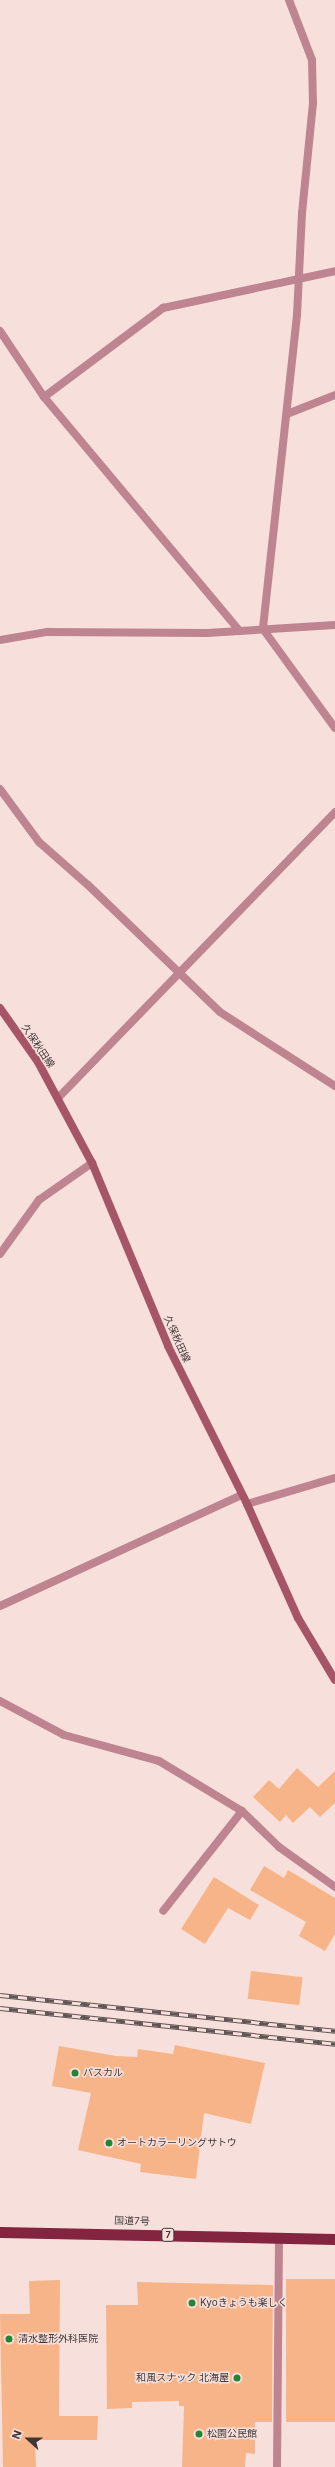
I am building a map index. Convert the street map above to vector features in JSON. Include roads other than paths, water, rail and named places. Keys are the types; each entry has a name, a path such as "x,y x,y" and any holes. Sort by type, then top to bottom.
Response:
{"highway":[{"name":"国道7号","path":"0,2232 335,2239"}],"main road":[{"name":"久保秋田線","path":"0,1008 38,1062 92,1163 168,1346 246,1504 298,1618 335,1680"}],"street":[{"path":"289,0 312,60 313,103 302,213 299,277 287,414 263,629 335,728"},
{"path":"44,397 163,308 299,277 335,271"},
{"path":"0,330 44,397 240,631"},
{"path":"287,414 335,395"},
{"path":"0,640 47,632 240,631 335,625"},
{"path":"0,790 39,842 88,885 220,1012 335,1086"},
{"path":"58,1098 180,974 335,812"},
{"path":"0,1254 39,1200 92,1163"},
{"path":"246,1504 335,1478"},
{"path":"0,1606 242,1496"},
{"path":"0,1700 64,1734 159,1761 242,1811 279,1847 335,1887"},
{"path":"163,1911 242,1811"},
{"path":"277,2467 278,2238"}],"railway":[{"path":"0,1995 335,2031"},
{"path":"0,2008 335,2044"}],"place":[{"name":"パスカル","path":"75,2073"},
{"name":"オートカラーリングサトウ","path":"109,2143"},
{"name":"Kyoきょうも楽しく","path":"192,2303"},
{"name":"清水整形外科医院","path":"9,2339"},
{"name":"和風スナック 北海屋","path":"237,2378"},
{"name":"松園公民館","path":"199,2434"}]}
